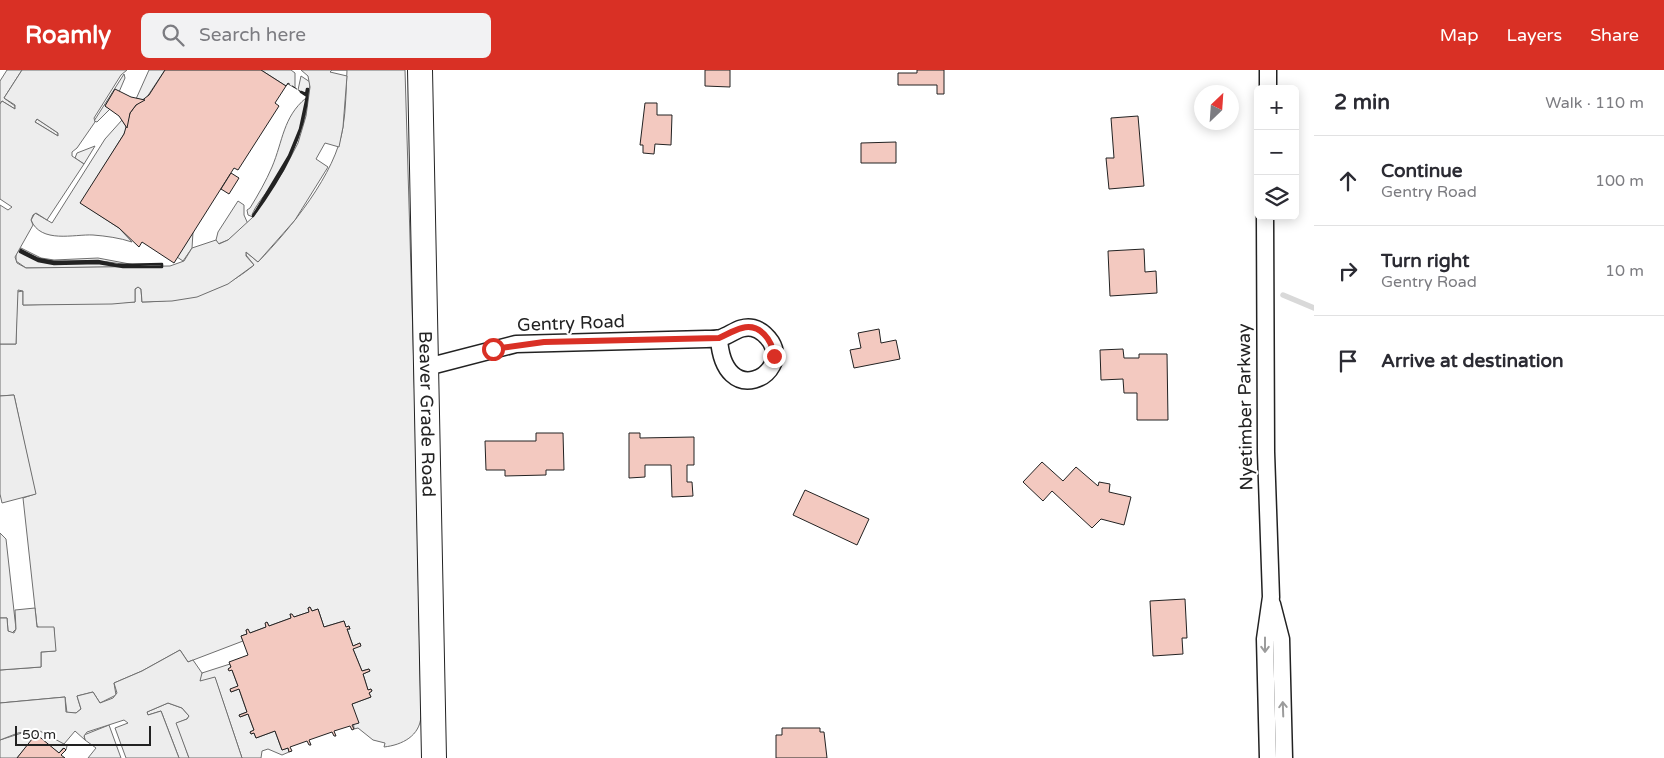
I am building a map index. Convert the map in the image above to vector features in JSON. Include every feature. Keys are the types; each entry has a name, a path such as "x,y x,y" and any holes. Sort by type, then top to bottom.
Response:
{"main road":[{"name":"Beaver Grade Road","path":"420,70 434,758"}],"street":[{"path":"1268,70 1268,85"},
{"name":"Nyetimber Parkway","path":"1266,220 1266,452 1271,597 1265,639 1268,758"},
{"name":"Gentry Road","path":"427,367 516,344 719,338"},
{"name":"Nyetimber Parkway","path":"1271,597 1281,639 1284,758"}],"shaded area":[{"path":"7,70 22,70 4,98 15,106 15,109 2,101 0,104 0,81"},
{"path":"22,70 127,70 121,75 94,118 95,122 77,148 72,152 72,156 84,164 47,220 36,213 33,215 31,220 33,225 15,257 17,263 26,268 170,266 184,261 192,248 216,240 219,244 228,240 253,217 284,170 298,143 306,116 310,87 308,76 301,70 332,70 330,72 347,76 343,127 339,147 325,143 316,159 328,167 295,220 258,262 246,252 246,256 254,265 228,284 197,297 172,301 142,302 141,289 138,287 135,289 135,302 23,305 23,291 18,290 16,344 0,344 0,205 8,210 12,207 0,199 0,104 2,101 15,109 15,105 4,98","holes":["37,119 58,133 58,136 35,122"]},
{"path":"149,70 165,70 145,100 136,99"},
{"path":"261,70 291,70 295,73 295,88 288,84 286,86"},
{"path":"347,70 405,70 415,406 421,716 417,729 414,734 403,742 384,747 385,743 373,740 358,728 354,729 352,704 371,697 369,693 372,691 371,689 368,690 363,674 370,671 369,669 362,671 353,649 360,643 353,646 347,629 350,629 349,626 346,627 344,621 324,627 318,609 312,611 310,607 308,608 309,612 294,617 290,614 291,618 269,626 267,622 266,627 250,633 246,630 247,634 241,636 243,641 188,662 180,650 142,671 114,683 116,695 100,703 93,692 77,696 81,709 76,713 67,713 65,697 0,703 0,670 41,667 41,652 55,651 54,628 41,629 37,626 23,498 35,494 14,395 0,396 0,344 16,344 17,292 23,291 23,305 135,302 135,289 138,287 141,289 142,302 173,300 202,294 241,275 254,265 246,255 246,252 258,262 284,234 310,200 331,163 339,145 343,127"},
{"path":"124,74 125,78 119,92 115,90 105,106 110,109 97,122 94,121"},
{"path":"301,76 310,82 308,101 299,137 291,155 306,105 308,89 306,94 298,90"},
{"path":"306,98 299,133 289,155 252,215 264,201 253,217 248,215 247,210 265,183 272,167 288,121 298,105"},
{"path":"37,119 58,133 58,136 35,122"},
{"path":"122,120 127,128 81,203 119,228 132,242 113,237 93,235 59,236 42,232 31,220 35,213 52,223 105,139"},
{"path":"95,146 84,164 75,158 77,153"},
{"path":"291,155 282,173 264,201 283,169"},
{"path":"238,201 244,205 244,215 248,224 228,240 218,244 216,240 218,232"},
{"path":"193,232 192,248 183,261 177,257"},
{"path":"21,248 41,258 21,250 20,252 41,261 99,263 123,267 26,268 16,261 16,254"},
{"path":"41,258 54,260 98,258 135,265 101,261 50,260"},
{"path":"14,395 36,494 2,503 0,494 0,396"},
{"path":"0,533 6,539 16,629 12,633 8,631 7,618 0,618"},
{"path":"35,608 37,627 54,627 56,651 41,652 41,667 0,670 0,618 7,618 8,631 14,633 16,629 15,610"},
{"path":"180,650 188,662 193,660 202,673 200,681 215,677 242,758 189,758 176,723 187,719 189,716 182,708 168,703 147,712 148,715 161,711 179,758 126,758 115,728 128,723 124,720 87,732 84,736 85,740 75,731 64,744 38,730 18,733 0,740 0,703 65,697 66,712 76,713 81,709 77,696 93,692 100,703 113,698 117,693 114,683 142,671"},
{"path":"230,664 231,667 228,669 232,670 238,686 230,690 231,692 239,689 247,712 239,715 240,717 248,714 254,730 250,732 251,734 254,733 256,738 275,731 282,750 288,748 289,752 282,755 268,749 262,751 261,758 242,758 215,678 202,682 199,680 202,673"},
{"path":"168,703 182,708 189,716 187,719 177,723 189,758 179,758 161,711 148,715 147,712"},
{"path":"109,725 121,758 88,758 96,748 85,740 84,735"},
{"path":"31,730 41,731 54,737 67,746 66,750 63,748 59,753 36,735 17,758 0,758 0,740"}],"building":[{"path":"165,70 261,70 286,86 275,103 279,106 238,170 234,168 174,263 142,242 139,247 119,228 80,203 124,134 130,113 136,105 149,95"},
{"path":"705,70 730,70 730,87 705,86"},
{"path":"917,70 944,70 944,94 937,94 937,85 898,85 898,73 917,73"},
{"path":"115,89 131,97 145,100 136,105 130,113 127,128 119,116 105,106"},
{"path":"645,103 657,103 657,115 672,115 671,145 655,144 654,154 643,153 643,145 640,145"},
{"path":"1138,116 1144,186 1109,189 1106,158 1114,158 1111,118"},
{"path":"896,142 896,163 861,163 861,143"},
{"path":"231,173 239,178 229,194 221,189"},
{"path":"1144,249 1145,272 1156,271 1157,293 1110,296 1108,251"},
{"path":"879,329 881,343 896,340 900,359 854,368 850,350 861,348 858,333"},
{"path":"1123,349 1124,358 1139,358 1139,354 1167,354 1168,420 1137,420 1137,393 1124,393 1123,379 1101,380 1100,350"},
{"path":"536,433 563,433 564,470 546,470 546,475 505,476 505,470 486,470 485,441 536,441"},
{"path":"629,433 640,433 640,438 694,437 694,465 687,465 687,482 692,482 693,496 672,497 671,465 645,465 645,477 629,478"},
{"path":"1042,462 1063,481 1076,467 1098,486 1099,482 1110,484 1109,492 1131,497 1124,525 1101,519 1092,528 1052,491 1043,501 1023,482"},
{"path":"805,490 869,519 857,545 793,515"},
{"path":"1185,599 1187,638 1182,638 1183,654 1153,656 1150,601"},
{"path":"310,607 312,611 318,609 324,627 344,621 346,627 349,626 350,629 347,629 353,646 360,643 361,646 353,649 362,671 369,669 370,671 363,674 368,690 371,689 372,691 369,693 371,697 352,704 359,723 352,725 354,729 352,730 350,726 334,731 336,736 332,732 309,740 311,745 307,741 290,747 292,751 289,752 288,748 282,750 275,731 256,738 254,733 251,734 250,732 254,730 248,714 240,717 239,715 247,712 239,689 231,692 230,689 238,686 232,670 229,671 228,669 231,667 229,662 248,655 241,636 247,634 246,630 248,629 250,633 266,627 265,623 267,622 269,626 291,618 290,614 294,617 309,612 308,608"},
{"path":"782,728 820,728 820,732 824,732 827,758 776,758 776,735 782,735"},
{"path":"36,734 59,753 64,748 66,750 61,755 65,758 17,758"}],"waterway":[{"path":"1283,295 1314,308"}],"fence":[{"path":"286,86 288,83 301,92"}],"wall":[{"path":"307,89 308,89 306,107 302,124 297,140 282,172 253,216 289,156 300,129 307,96 301,92 306,94 307,89"},
{"path":"21,250 38,259 54,262 98,261 117,265 162,264 162,267 123,267 98,263 54,264 38,261 20,252 21,250"}],"route":[{"path":"493,349 516,344 544,342 706,340 719,338 742,328 752,328 762,332 768,338 773,346 774,356"}]}
